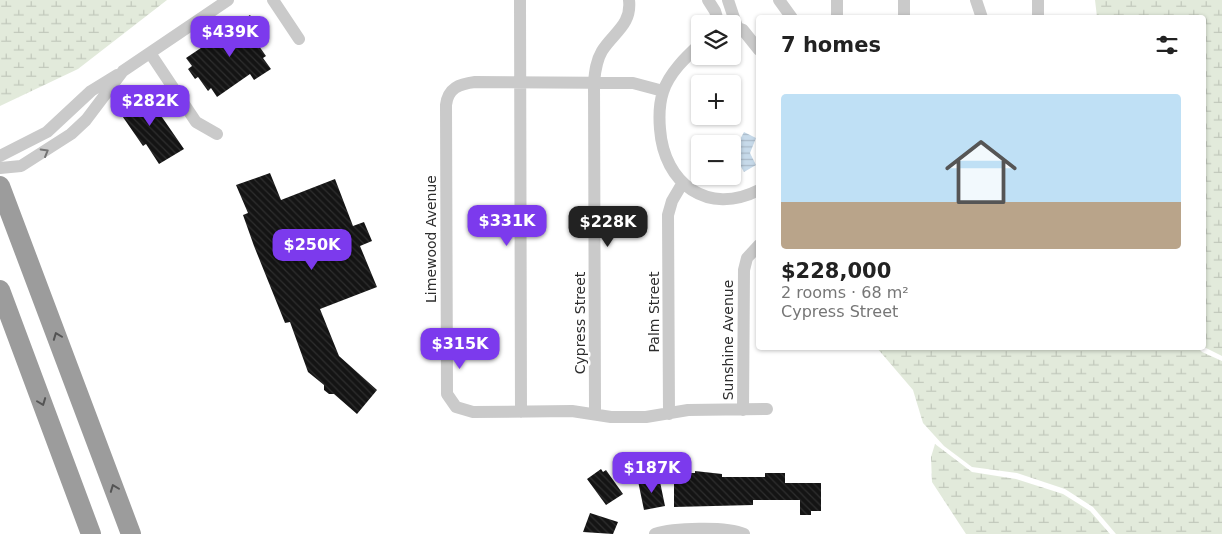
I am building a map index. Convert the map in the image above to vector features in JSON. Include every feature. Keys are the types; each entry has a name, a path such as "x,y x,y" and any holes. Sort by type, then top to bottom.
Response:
{"highway":[{"path":"0,186 131,534"},
{"path":"0,290 91,534"}],"street":[{"path":"0,156 42,135 100,84 123,71 228,0"},
{"path":"273,0 298,39"},
{"path":"520,0 521,412"},
{"name":"Cypress Street","path":"595,414 594,82 596,65 603,50 627,20 629,0"},
{"path":"708,0 716,15"},
{"path":"728,0 732,15"},
{"path":"779,0 790,15"},
{"path":"837,0 837,15"},
{"path":"904,0 904,15"},
{"path":"976,0 981,15"},
{"path":"1038,0 1038,15"},
{"path":"741,31 756,46"},
{"path":"150,53 196,122 217,134"},
{"path":"691,54 675,71 663,91 660,111 662,145 668,165 682,184 701,194 737,198 756,191"},
{"path":"0,168 21,166 59,143 86,120 123,71"},
{"name":"Limewood Avenue","path":"663,91 634,83 474,82 459,85 449,93 446,105 447,394 452,404 466,411 572,411 612,417 646,417 682,411 767,410"},
{"path":"73,109 86,120"},
{"name":"Palm Street","path":"669,414 668,215 672,201 682,184"},
{"name":"Sunshine Avenue","path":"743,410 744,270 747,258 756,248"},
{"path":"655,534 670,531 714,530 731,530 744,534"}],"green space":[{"path":"0,0 167,0 78,69 0,106"},
{"path":"1095,0 1222,0 1222,356 1206,348 1206,15 1097,15"},
{"path":"879,350 1200,350 1222,361 1222,534 1116,534 1093,507 1065,489 1017,473 972,467 944,446 923,423 913,390"},
{"path":"935,444 972,472 1016,479 1063,494 1090,511 1110,534 966,534 932,482 931,457"}],"water":[{"path":"744,132 756,138 750,153 756,165 744,172 741,167 741,138"}],"building":[{"path":"250,15 262,34 254,39 266,56 263,58 271,69 254,80 250,74 217,97 211,88 208,91 198,77 195,79 188,69 192,66 186,58"},
{"path":"141,91 146,100 151,97 157,106 155,107 184,149 159,164 146,144 143,146 116,107"},
{"path":"270,173 281,200 335,179 353,226 364,222 372,241 360,246 377,287 320,309 339,356 377,390 357,414 334,394 329,394 324,390 324,385 308,372 290,322 285,323 254,246 243,215 248,213 236,185"},
{"path":"601,469 603,472 606,470 623,494 606,505 587,479"},
{"path":"695,471 722,474 722,477 765,477 765,473 785,473 785,483 821,483 821,511 811,511 811,515 800,515 800,500 753,500 753,505 674,507 674,473 695,473"},
{"path":"659,477 665,506 644,510 638,481"},
{"path":"590,513 618,522 613,534 583,532"}]}
